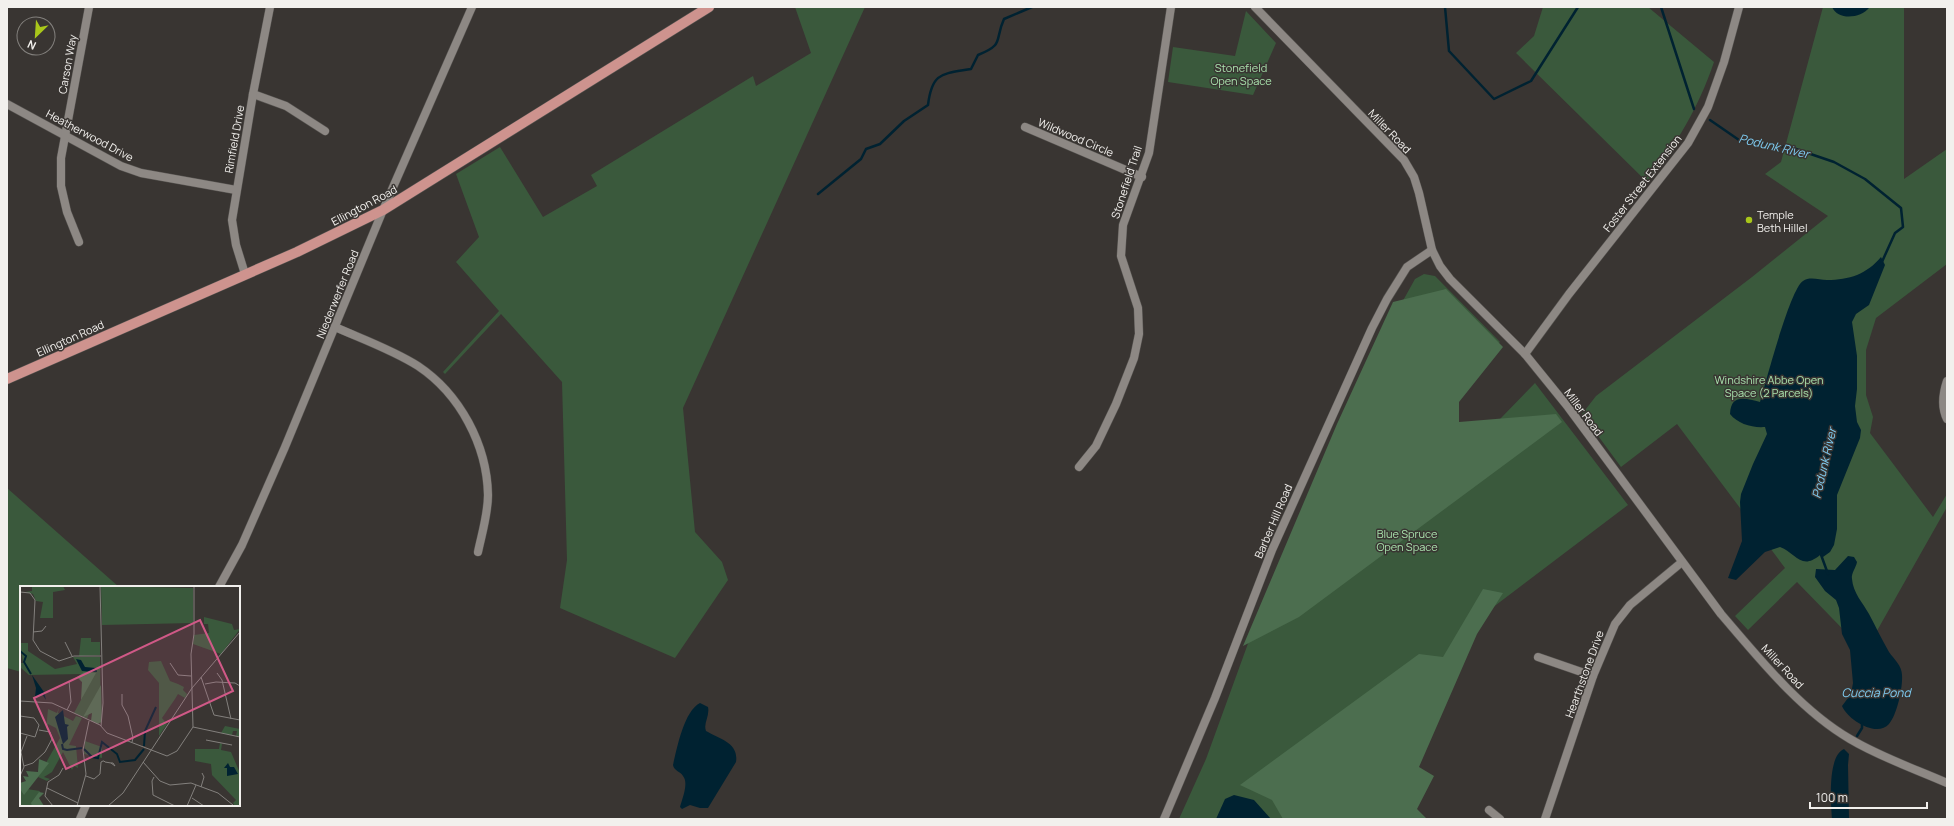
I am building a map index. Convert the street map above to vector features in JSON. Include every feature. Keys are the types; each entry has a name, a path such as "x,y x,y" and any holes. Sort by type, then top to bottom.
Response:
{"main road":[{"name":"Ellington Road","path":"7,379 297,252 383,210 709,7"}],"street":[{"name":"Carson Way","path":"79,242 67,212 61,186 61,158 89,7"},
{"name":"Rimfield Drive","path":"245,274 236,246 232,220 252,94 270,7"},
{"name":"Niederwerfer Road","path":"220,586 242,545 383,210 472,7"},
{"name":"Stonefield Trail","path":"1079,467 1096,446 1134,358 1139,334 1138,308 1121,256 1124,224 1142,177 1149,153 1171,7"},
{"name":"Miller Road","path":"1255,7 1404,160 1414,177 1432,250 1440,266 1450,279 1525,354 1568,407 1721,614 1748,645 1802,702 1849,739 1947,783"},
{"name":"Foster Street Extension","path":"1525,354 1569,294 1688,143 1708,107 1724,62 1739,7"},
{"path":"252,94 286,106 325,131"},
{"name":"Heatherwood Drive","path":"7,104 121,166 141,173 236,190"},
{"name":"Wildwood Circle","path":"1025,127 1142,177"},
{"name":"Barber Hill Road","path":"1164,819 1215,698 1272,550 1372,328 1407,267 1432,250"},
{"path":"335,327 383,348 418,366 438,382 460,406 472,428 486,472 488,496 486,517 478,552"},
{"path":"1947,381 1944,392 1944,412 1947,419"},
{"name":"Hearthstone Drive","path":"1545,819 1593,676 1615,624 1630,605 1682,562"},
{"path":"1538,657 1593,676"},
{"path":"80,819 86,806"},
{"path":"1489,810 1500,819"}],"green space":[{"path":"795,7 865,7 683,408 695,532 722,562 728,580 675,658 560,608 567,560 562,382 501,314 445,374 443,372 499,311 456,262 479,237 456,174 500,147 543,217 597,186 591,175 753,76 756,86 811,53"},
{"path":"1543,7 1648,7 1714,62 1701,95 1686,125 1647,182 1516,53 1534,36"},
{"name":"Windshire Abbe Open Space (2 Parcels)","path":"1823,7 1904,7 1904,179 1947,149 1947,264 1876,318 1866,350 1866,395 1873,417 1870,433 1933,517 1947,494 1947,507 1865,652 1797,582 1748,630 1735,616 1785,568 1677,424 1621,467 1582,414 1596,396 1752,277 1828,216 1765,174 1781,162"},
{"name":"Stonefield Open Space","path":"1246,11 1276,43 1253,95 1168,82 1173,47 1235,56"},
{"name":"Blue Spruce Open Space","path":"1424,274 1435,276 1500,342 1431,413 1468,452 1535,383 1628,505 1467,627 1388,819 1179,819 1206,759 1250,638 1380,342 1415,279"},
{"path":"1446,289 1503,347 1459,402 1459,422 1556,414 1562,422 1299,617 1243,646 1337,424 1393,302"},
{"path":"7,488 118,586 20,586 20,672 7,668"},
{"path":"1483,589 1503,593 1477,634 1419,767 1434,776 1417,809 1427,819 1283,819 1272,800 1240,785 1419,654 1443,657"}],"water":[{"path":"1832,7 1869,8 1861,14 1855,16 1844,16 1835,11"},
{"path":"1881,257 1885,265 1869,305 1856,314 1852,322 1857,356 1857,389 1855,406 1857,422 1861,430 1860,438 1837,495 1837,529 1834,545 1830,552 1823,557 1820,555 1808,561 1799,559 1780,547 1765,552 1736,580 1728,578 1742,541 1741,494 1767,434 1765,427 1746,425 1733,417 1730,414 1731,407 1736,400 1740,399 1760,402 1785,318 1792,300 1803,281 1812,278 1835,280 1857,275 1870,268"},
{"name":"Cuccia Pond","path":"1848,556 1854,557 1857,562 1852,577 1856,593 1902,672 1897,708 1892,720 1884,728 1877,729 1863,726 1850,717 1842,706 1851,694 1853,683 1850,650 1842,634 1839,608 1836,600 1825,591 1815,577 1816,569 1835,570"},
{"path":"700,703 708,707 705,725 706,731 732,746 735,750 736,762 708,808 700,808 690,805 682,809 680,807 685,779 673,765 685,722 694,707"},
{"path":"1844,749 1849,754 1849,819 1832,819 1832,770 1839,753"},
{"path":"1234,795 1254,800 1271,819 1216,819 1225,799"}],"waterway":[{"name":"Podunk River","path":"818,194 861,159 866,149 880,144 904,121 928,105 932,86 940,76 971,69 978,55 995,45 1004,19 1032,7"},
{"name":"Podunk River","path":"1445,7 1449,51 1494,99 1531,81 1578,7"},
{"name":"Podunk River","path":"1661,7 1694,109"},
{"name":"Podunk River","path":"1710,120 1739,140 1793,148 1834,162 1865,179 1901,208 1903,227 1895,233 1881,264"},
{"name":"Podunk River","path":"1820,552 1828,574"},
{"name":"Podunk River","path":"1857,736 1862,728 1862,723"}],"place":[{"name":"Temple Beth Hillel","path":"1749,220"}]}
